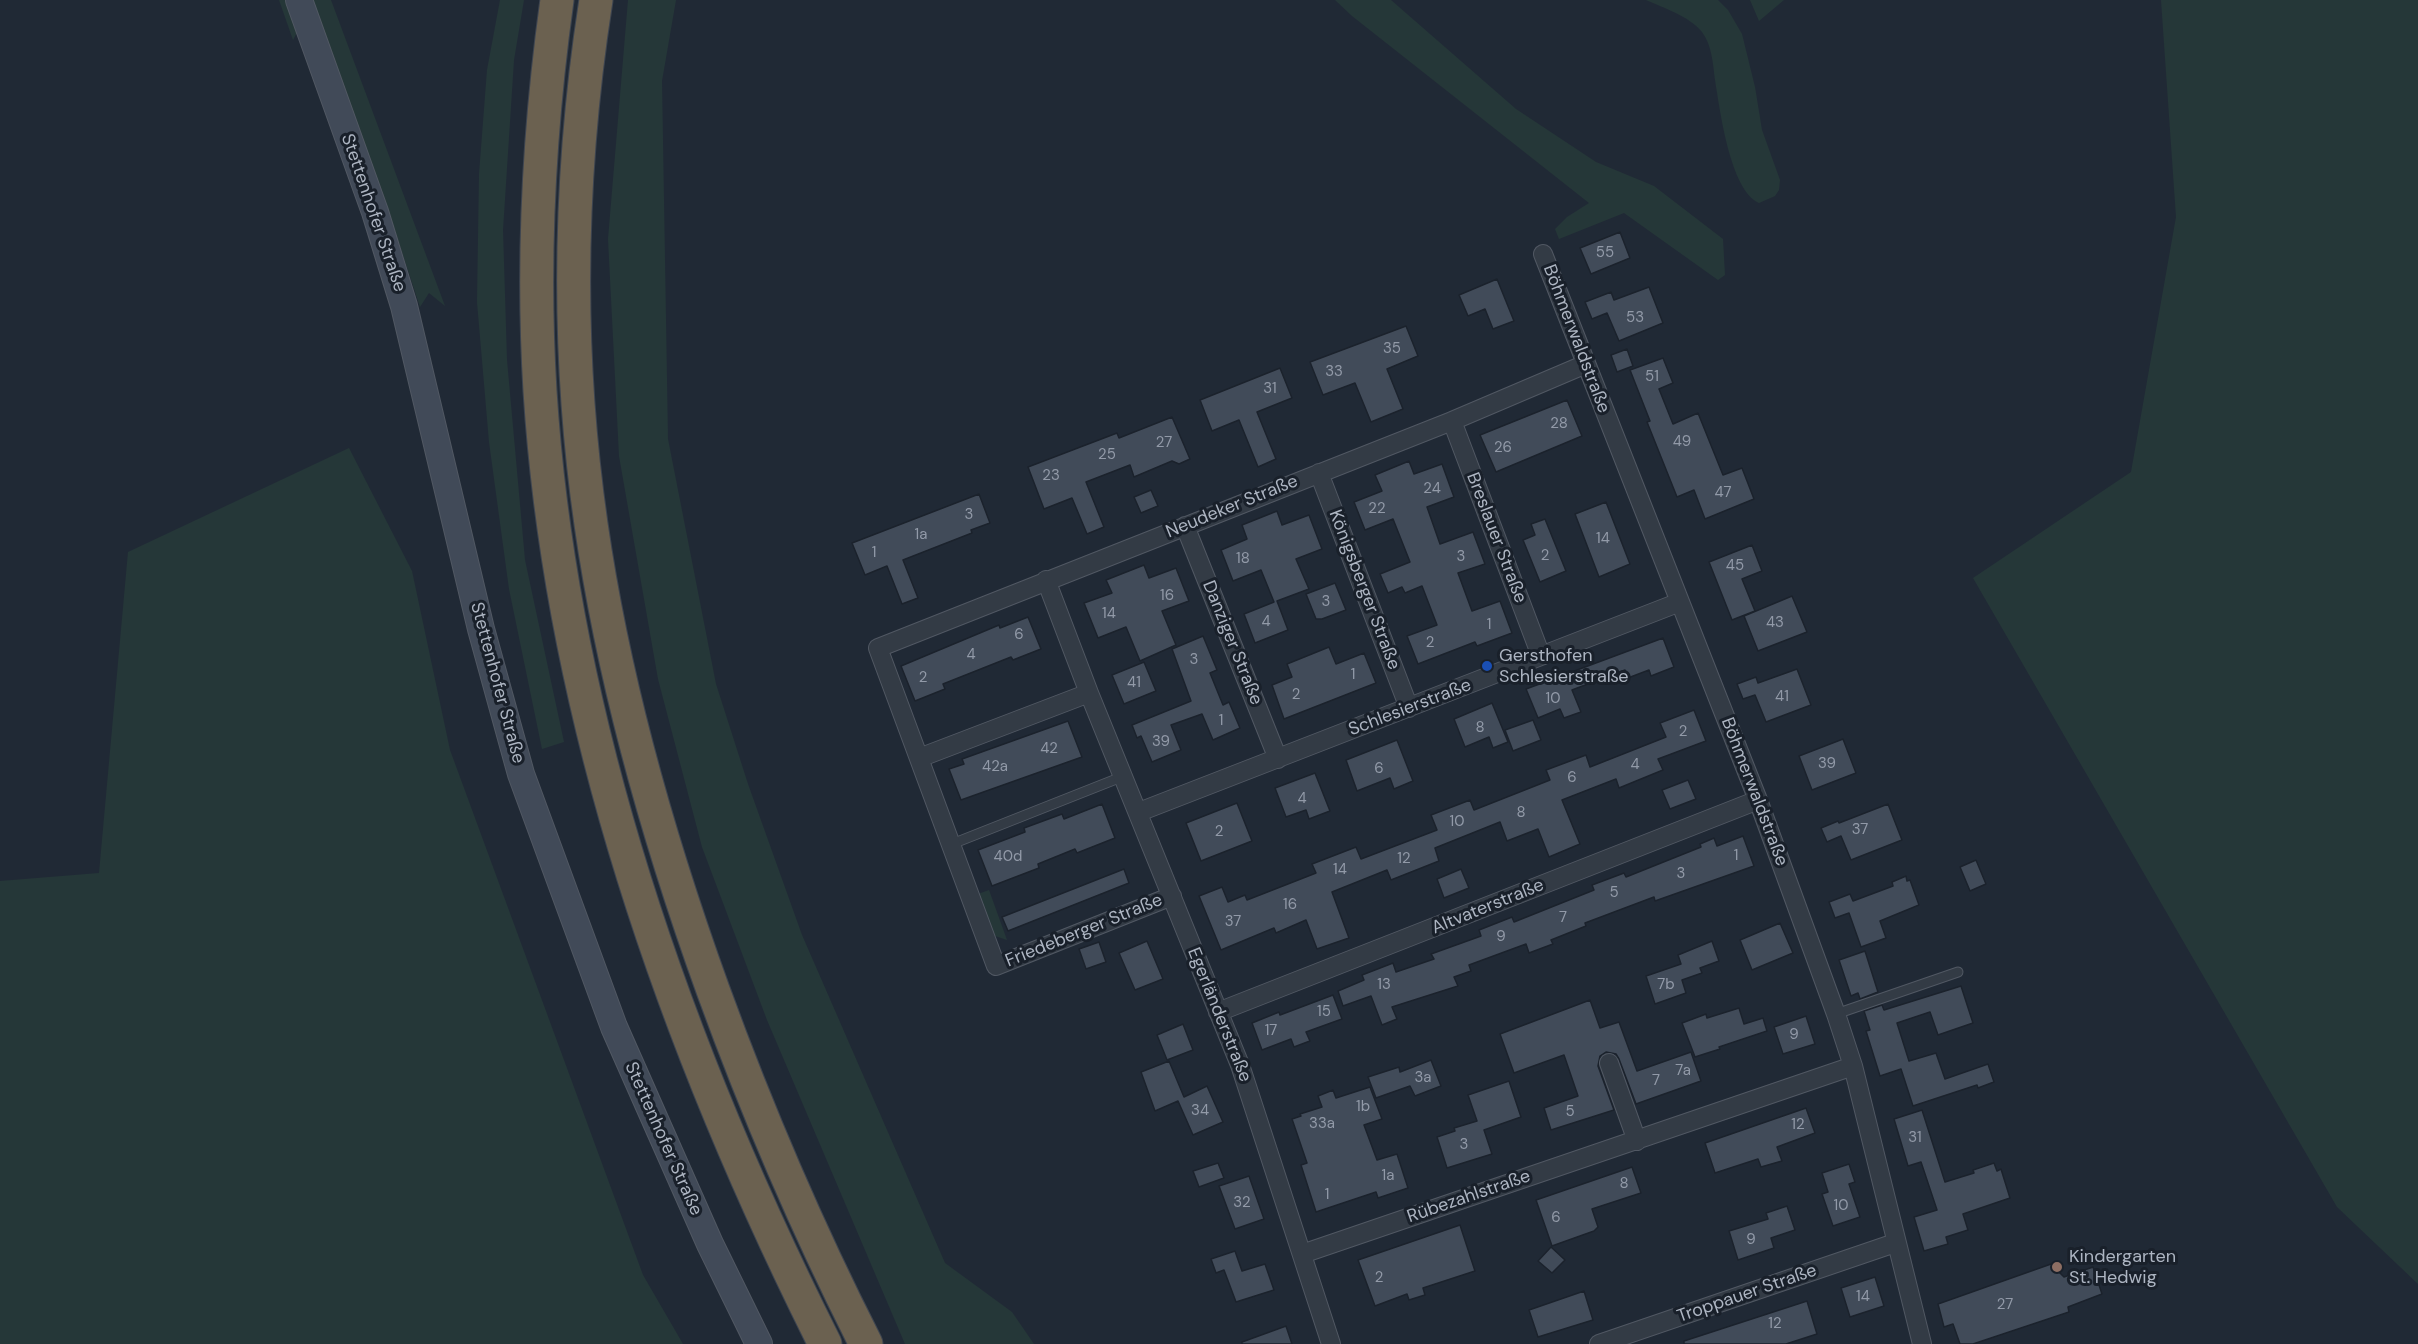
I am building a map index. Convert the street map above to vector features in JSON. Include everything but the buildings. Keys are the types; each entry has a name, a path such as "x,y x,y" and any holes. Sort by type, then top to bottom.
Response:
{"highway":[{"path":"557,0 540,166 537,338 546,464 572,638 596,743 617,820 672,988 751,1188 825,1344"},
{"path":"596,0 578,147 574,308 580,419 590,520 609,629 632,732 657,826 704,966 759,1111 821,1252 866,1344"}],"street":[{"name":"Stettenhofer Straße","path":"299,0 375,212 404,306 478,618 521,774 614,1028 710,1245 759,1344"},
{"name":"Böhmerwaldstraße","path":"1543,254 1758,800 1836,1014 1853,1066 1895,1243 1922,1344"},
{"name":"Neudeker Straße","path":"919,758 878,648 1452,421 1586,364"},
{"name":"Breslauer Straße","path":"1452,421 1541,656"},
{"name":"Königsberger Straße","path":"1319,473 1409,708"},
{"name":"Danziger Straße","path":"1185,526 1278,759"},
{"name":"Egerländerstraße","path":"1046,580 1089,693 1240,1065 1331,1344"},
{"name":"Schlesierstraße","path":"1139,812 1680,602"},
{"path":"952,844 919,758 1089,693"},
{"name":"Altvaterstraße","path":"1218,1012 1758,800"},
{"name":"Friedeberger Straße","path":"952,844 996,966 1172,896"},
{"path":"1609,1063 1636,1141"},
{"name":"Rübezahlstraße","path":"1302,1254 1853,1066"},
{"name":"Troppauer Straße","path":"1599,1344 1895,1243"}],"lane":[{"path":"952,844 1124,776"},
{"path":"1836,1014 1958,972"}],"shaded area":[{"path":"279,0 287,0 299,29 293,40"},
{"path":"310,0 331,0 445,306 429,293 420,307 395,231"},
{"path":"500,0 524,0 514,60 503,230 507,360 525,560 564,742 542,749 509,589 489,442 477,302 479,174 487,70"},
{"path":"628,0 676,0 662,81 668,439 716,684 748,784 802,935 945,1263 1012,1312 1034,1344 905,1344 767,1020 702,847 658,679 619,456 608,239"},
{"path":"1335,0 1391,0 1516,109 1596,162 1654,186 1723,239 1725,275 1718,280 1624,213 1559,239 1555,229 1567,217 1589,203 1352,16"},
{"path":"1646,0 1718,0 1728,10 1742,34 1755,87 1762,130 1780,180 1779,190 1775,196 1759,203 1749,195 1741,183 1728,148 1712,55 1702,32 1683,17"},
{"path":"1750,0 1784,0 1759,21"},
{"path":"2161,0 2418,0 2418,1284 2337,1207 1973,578 2131,472 2176,217"},
{"path":"349,448 412,571 450,750 643,1275 683,1344 0,1344 0,881 99,873 128,552"},
{"path":"989,890 1007,940 992,935 978,894"}],"place":[{"name":"Gersthofen Schlesierstraße","path":"1487,666"},
{"name":"Kindergarten St. Hedwig","path":"2057,1267"}]}
